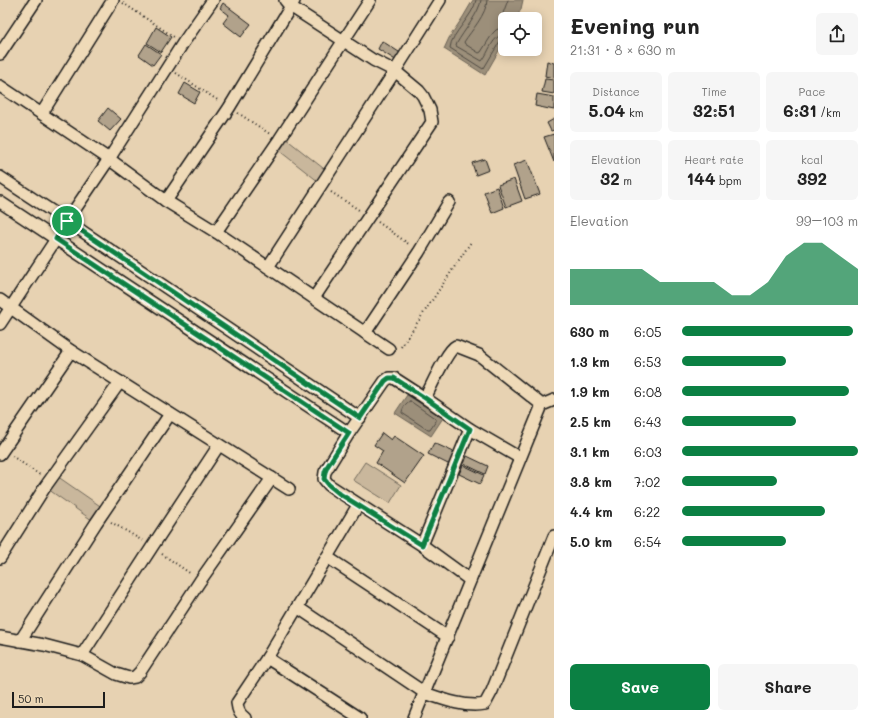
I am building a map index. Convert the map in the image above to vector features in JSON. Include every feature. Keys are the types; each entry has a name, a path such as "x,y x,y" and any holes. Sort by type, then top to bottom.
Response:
{"street":[{"path":"0,54 36,0"},
{"path":"42,113 113,0"},
{"path":"0,324 213,0"},
{"path":"216,232 279,140 370,0"},
{"path":"268,267 440,0"},
{"path":"166,201 229,108 290,2 372,60 395,71 419,91 430,110 432,122 314,298"},
{"path":"0,86 109,159 166,201 216,232 365,333 394,350"},
{"path":"0,177 360,418"},
{"path":"0,202 349,433"},
{"path":"365,333 419,252 449,202"},
{"path":"0,300 71,351 289,489"},
{"path":"425,398 446,357 452,348 456,346 479,355 542,405"},
{"path":"1,452 71,351"},
{"path":"470,580 422,545 329,485 324,479 327,467 385,381 389,378 394,378 470,429 520,458"},
{"path":"0,558 49,482 120,382"},
{"path":"414,718 542,405 554,400"},
{"path":"20,641 170,414"},
{"path":"422,545 470,429"},
{"path":"82,655 219,445"},
{"path":"0,637 44,645 82,655 116,674 129,678 135,677 140,672 200,580 272,478"},
{"path":"245,718 238,711 237,703 267,658 358,505"},
{"path":"297,607 425,693 445,700 478,706 485,704 492,691 554,536"},
{"path":"327,556 448,637"},
{"path":"267,658 360,718"}],"path":[{"path":"118,0 183,44"},
{"path":"394,350 471,242"},
{"path":"1,452 49,482"},
{"path":"102,516 152,547 200,580"}],"shaded area":[{"path":"285,138 328,172 319,182 277,149"},
{"path":"365,462 401,485 390,503 353,480"},
{"path":"54,474 106,510 96,523 45,487"}],"water":[{"path":"473,0 523,0 520,12 498,12 498,52 485,75 444,49 449,38"},
{"path":"407,395 443,418 431,436 395,413"}],"building":[{"path":"223,3 251,24 241,37 223,23 229,15 220,8"},
{"path":"156,27 171,37 161,52 147,43"},
{"path":"382,41 402,54 397,61 378,49"},
{"path":"146,44 161,54 153,65 139,55"},
{"path":"547,61 554,63 554,78 545,76"},
{"path":"545,79 554,80 554,94 542,92"},
{"path":"185,83 200,92 194,103 179,94"},
{"path":"537,94 554,97 554,110 535,106"},
{"path":"108,108 121,119 110,131 98,121"},
{"path":"554,119 554,130 551,131 547,123"},
{"path":"554,134 554,162 544,137"},
{"path":"485,159 489,170 476,175 472,163"},
{"path":"527,160 540,194 525,199 513,165"},
{"path":"514,179 522,201 506,207 498,185"},
{"path":"497,187 504,208 492,213 484,192"},
{"path":"382,433 391,440 394,436 424,456 405,483 376,463 383,451 374,445"},
{"path":"434,443 456,453 450,465 428,454"},
{"path":"467,456 488,466 485,474 464,464"},
{"path":"463,465 484,475 480,484 459,474"}],"route":[{"path":"67,221 360,418 385,381 389,378 394,378 470,429 422,545 340,494 324,479 327,467 349,433 56,239 67,221"}]}
